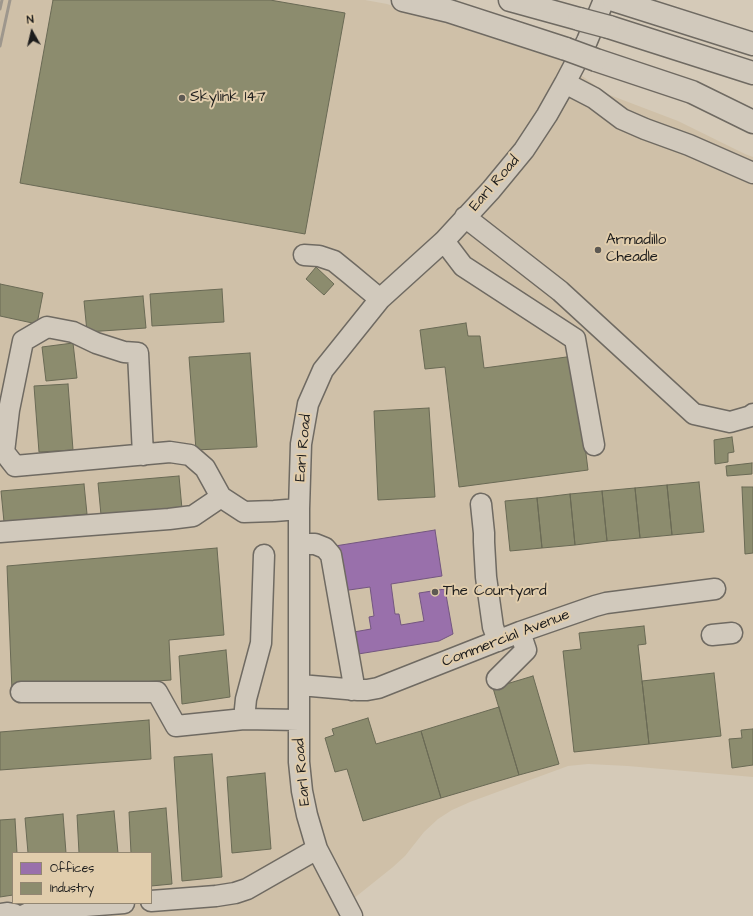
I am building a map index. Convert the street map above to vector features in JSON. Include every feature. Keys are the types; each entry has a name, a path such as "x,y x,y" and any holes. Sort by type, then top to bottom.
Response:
{"highway":[{"path":"403,0 449,11 692,92 753,122"},
{"path":"510,0 609,27 753,73"},
{"path":"612,0 753,44"}],"street":[{"name":"Earl Road","path":"352,916 317,849 302,791 299,720 299,509 301,444 308,404 323,370 380,299 444,240 491,190 524,150 547,115 587,41 612,0"},
{"path":"565,83 594,98 622,119 689,145 753,173"},
{"path":"465,217 560,291 694,414 730,422 751,416 753,414"},
{"path":"444,240 463,266 575,339 594,445"},
{"path":"304,254 319,256 334,261 380,299"},
{"path":"143,455 138,353 124,352 96,343 73,332 47,327 24,341 9,410 2,457 15,466 143,455 170,452 190,455 205,468 221,498 244,512 299,509"},
{"path":"0,532 193,516 221,498"},
{"path":"481,504 486,577 493,626 498,641"},
{"path":"299,544 315,544 325,548 331,555 353,680 352,690"},
{"path":"244,719 246,699 261,643 264,555"},
{"name":"Commercial Avenue","path":"300,685 352,690 378,688 520,632 595,606 606,603 714,589"},
{"path":"497,679 526,650 520,632"},
{"path":"712,635 732,633"},
{"path":"21,692 157,692 176,726 244,719 299,720"},
{"path":"152,901 235,893 247,889 317,849"},
{"path":"22,916 35,910 111,904"},
{"path":"0,914 8,913 17,916"}],"shaded area":[{"path":"0,0 365,0 387,4 560,60 607,94 678,121 753,157 753,777 628,766 588,764 568,766 470,802 452,810 438,819 424,832 405,856 338,911 343,916 0,916"}],"building: Offices":[{"name":"The Courtyard","path":"435,530 442,576 391,584 395,614 399,614 401,625 424,621 419,593 445,589 453,634 439,641 352,655 348,633 371,629 369,617 374,616 370,587 342,591 335,546"}],"building: Industry":[{"name":"Skylink 147","path":"53,0 270,0 345,13 305,234 20,183"},
{"path":"316,267 334,284 324,295 306,279"},
{"path":"0,284 43,293 37,324 0,316"},
{"path":"222,289 224,322 152,326 150,294"},
{"path":"143,296 146,328 87,332 84,301"},
{"path":"466,323 468,336 480,336 484,368 574,356 588,470 459,487 445,367 425,369 420,330"},
{"path":"73,343 77,378 46,381 42,347"},
{"path":"250,353 257,447 196,450 189,357"},
{"path":"68,384 73,450 39,452 34,386"},
{"path":"429,408 435,497 378,500 374,411"},
{"path":"732,437 734,452 728,453 728,462 715,464 714,440"},
{"path":"752,463 752,474 727,476 726,466"},
{"path":"179,476 182,509 101,515 98,483"},
{"path":"699,482 704,532 672,535 667,485"},
{"path":"84,484 87,514 4,522 1,491"},
{"path":"667,485 672,535 640,538 635,488"},
{"path":"742,487 753,487 753,553 745,554"},
{"path":"635,488 640,538 607,541 602,491"},
{"path":"602,491 607,541 575,545 570,494"},
{"path":"570,494 575,545 542,548 537,498"},
{"path":"537,498 542,548 510,551 505,501"},
{"path":"217,548 224,635 169,640 171,680 12,691 7,566"},
{"path":"644,626 646,644 638,645 649,744 574,752 563,651 581,649 579,633"},
{"path":"226,650 230,697 182,704 179,656"},
{"path":"714,673 721,736 649,744 642,681"},
{"path":"533,676 559,764 519,775 493,688"},
{"path":"499,707 519,775 441,798 421,731"},
{"path":"368,718 376,744 421,731 441,798 363,821 347,769 335,772 325,738 334,735 332,729"},
{"path":"149,720 151,759 0,770 0,732"},
{"path":"753,729 753,765 732,768 729,739 742,738 741,730"},
{"path":"212,754 222,877 182,881 174,757"},
{"path":"265,773 271,849 232,853 227,777"},
{"path":"166,808 172,884 152,886 152,852 131,852 129,812"},
{"path":"114,811 118,852 79,852 77,815"},
{"path":"63,814 66,852 28,852 25,818"},
{"path":"15,819 17,852 12,852 12,895 0,897 0,820"}],"railway":[{"path":"0,9 2,0"},
{"path":"0,46 10,0"}],"place":[{"name":"Skylink 147","path":"182,98"},
{"name":"Armadillo Cheadle","path":"598,250"},
{"name":"The Courtyard","path":"435,592"}]}
